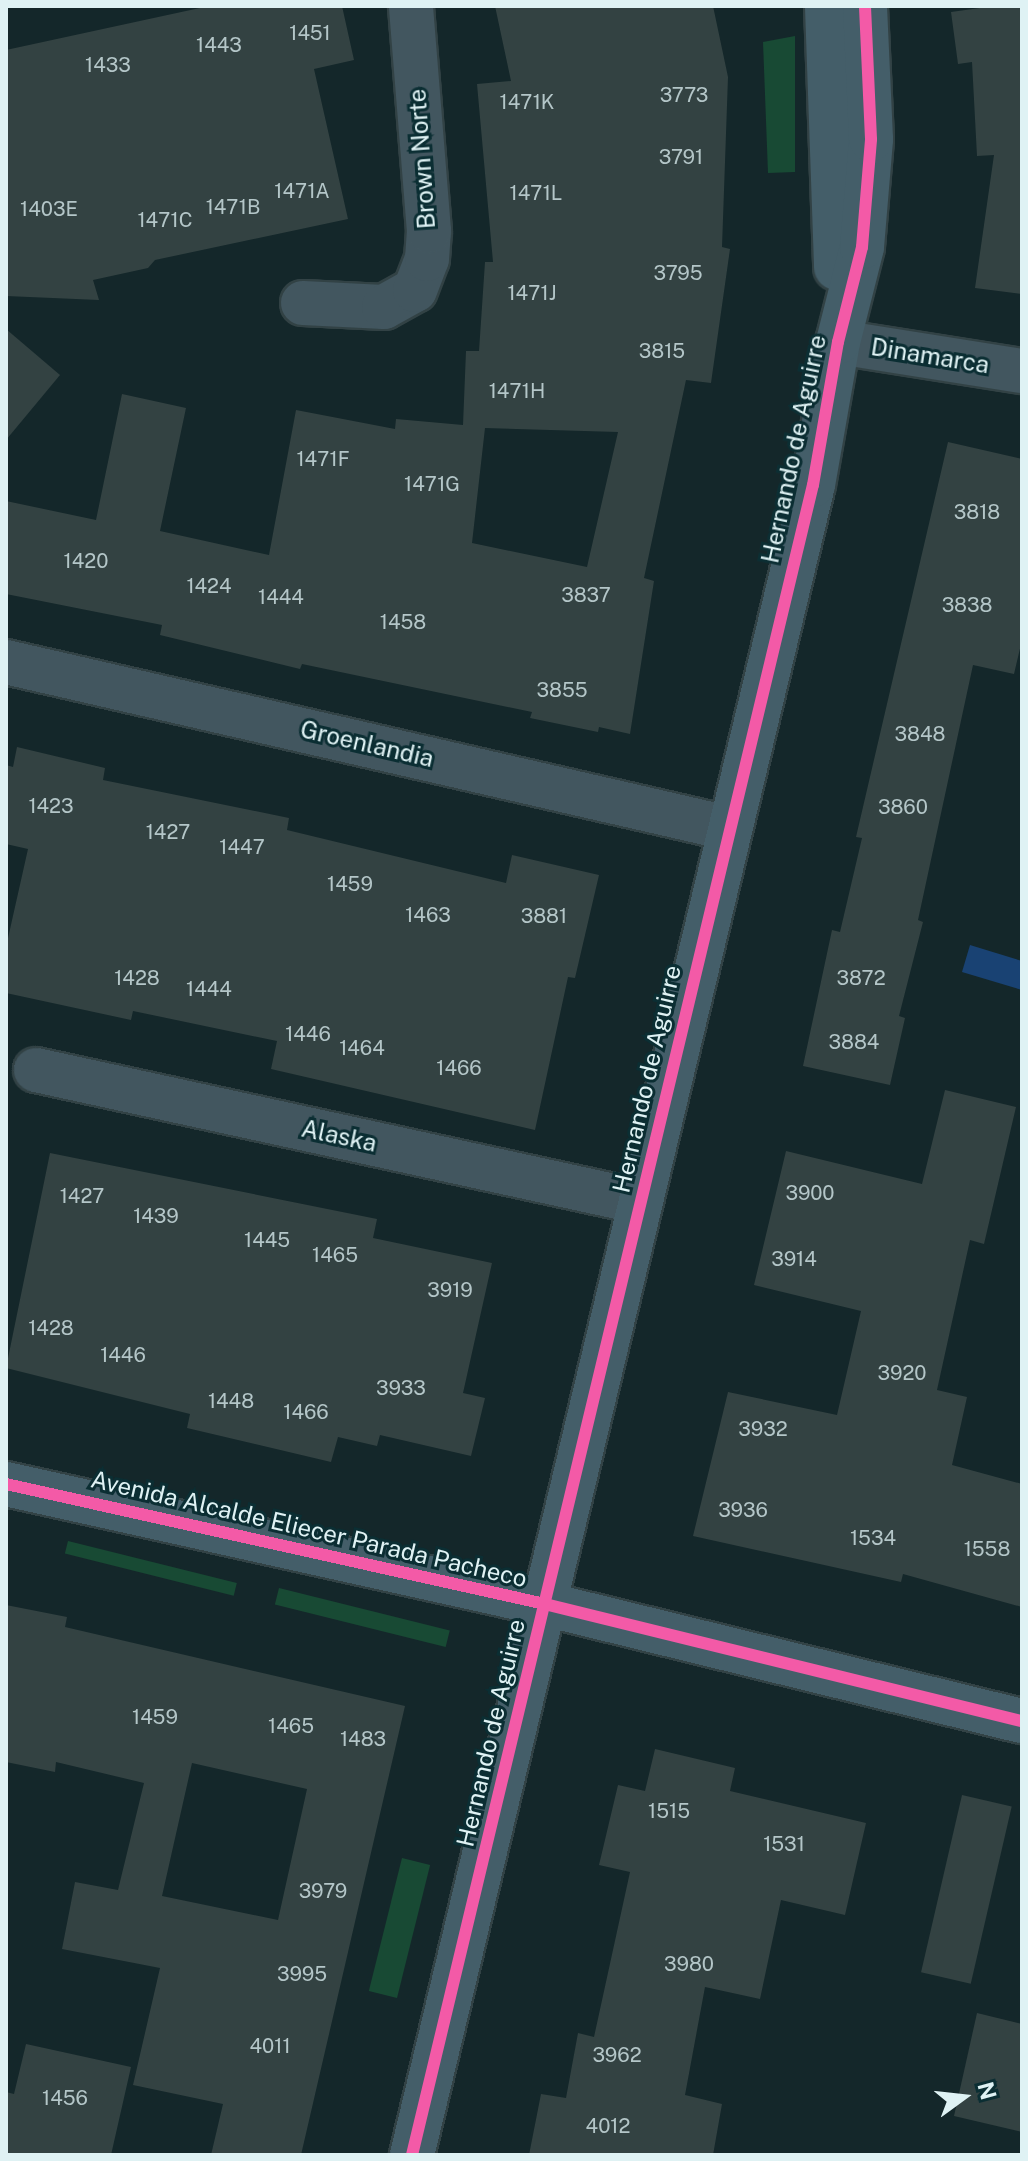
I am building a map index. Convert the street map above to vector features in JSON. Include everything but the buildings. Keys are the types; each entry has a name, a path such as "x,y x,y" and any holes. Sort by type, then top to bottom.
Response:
{"street":[{"name":"Brown Norte","path":"303,303 384,307 415,290 427,259 429,231 411,6"},
{"name":"Hernando de Aguirre","path":"827,6 838,342"},
{"name":"Hernando de Aguirre","path":"412,2155 728,828 813,485 838,342 862,247 870,154 865,6"},
{"name":"Dinamarca","path":"838,342 1022,371"},
{"name":"Groenlandia","path":"6,662 728,828"},
{"name":"Alaska","path":"36,1070 641,1202"},
{"name":"Avenida Alcalde Eliecer Parada Pacheco","path":"6,1484 545,1604 1022,1721"}],"green space":[{"path":"795,36 795,172 768,173 763,42"},
{"path":"68,1541 237,1583 234,1596 65,1554"},
{"path":"279,1588 450,1631 446,1647 275,1604"},
{"path":"402,1858 430,1865 397,1998 369,1991"}],"water":[{"path":"970,945 1022,961 1022,990 962,972"}],"cycle path":[{"path":"412,2155 813,485 838,342 862,247 871,139 865,6"},
{"path":"6,1484 545,1604 1022,1721"}]}
